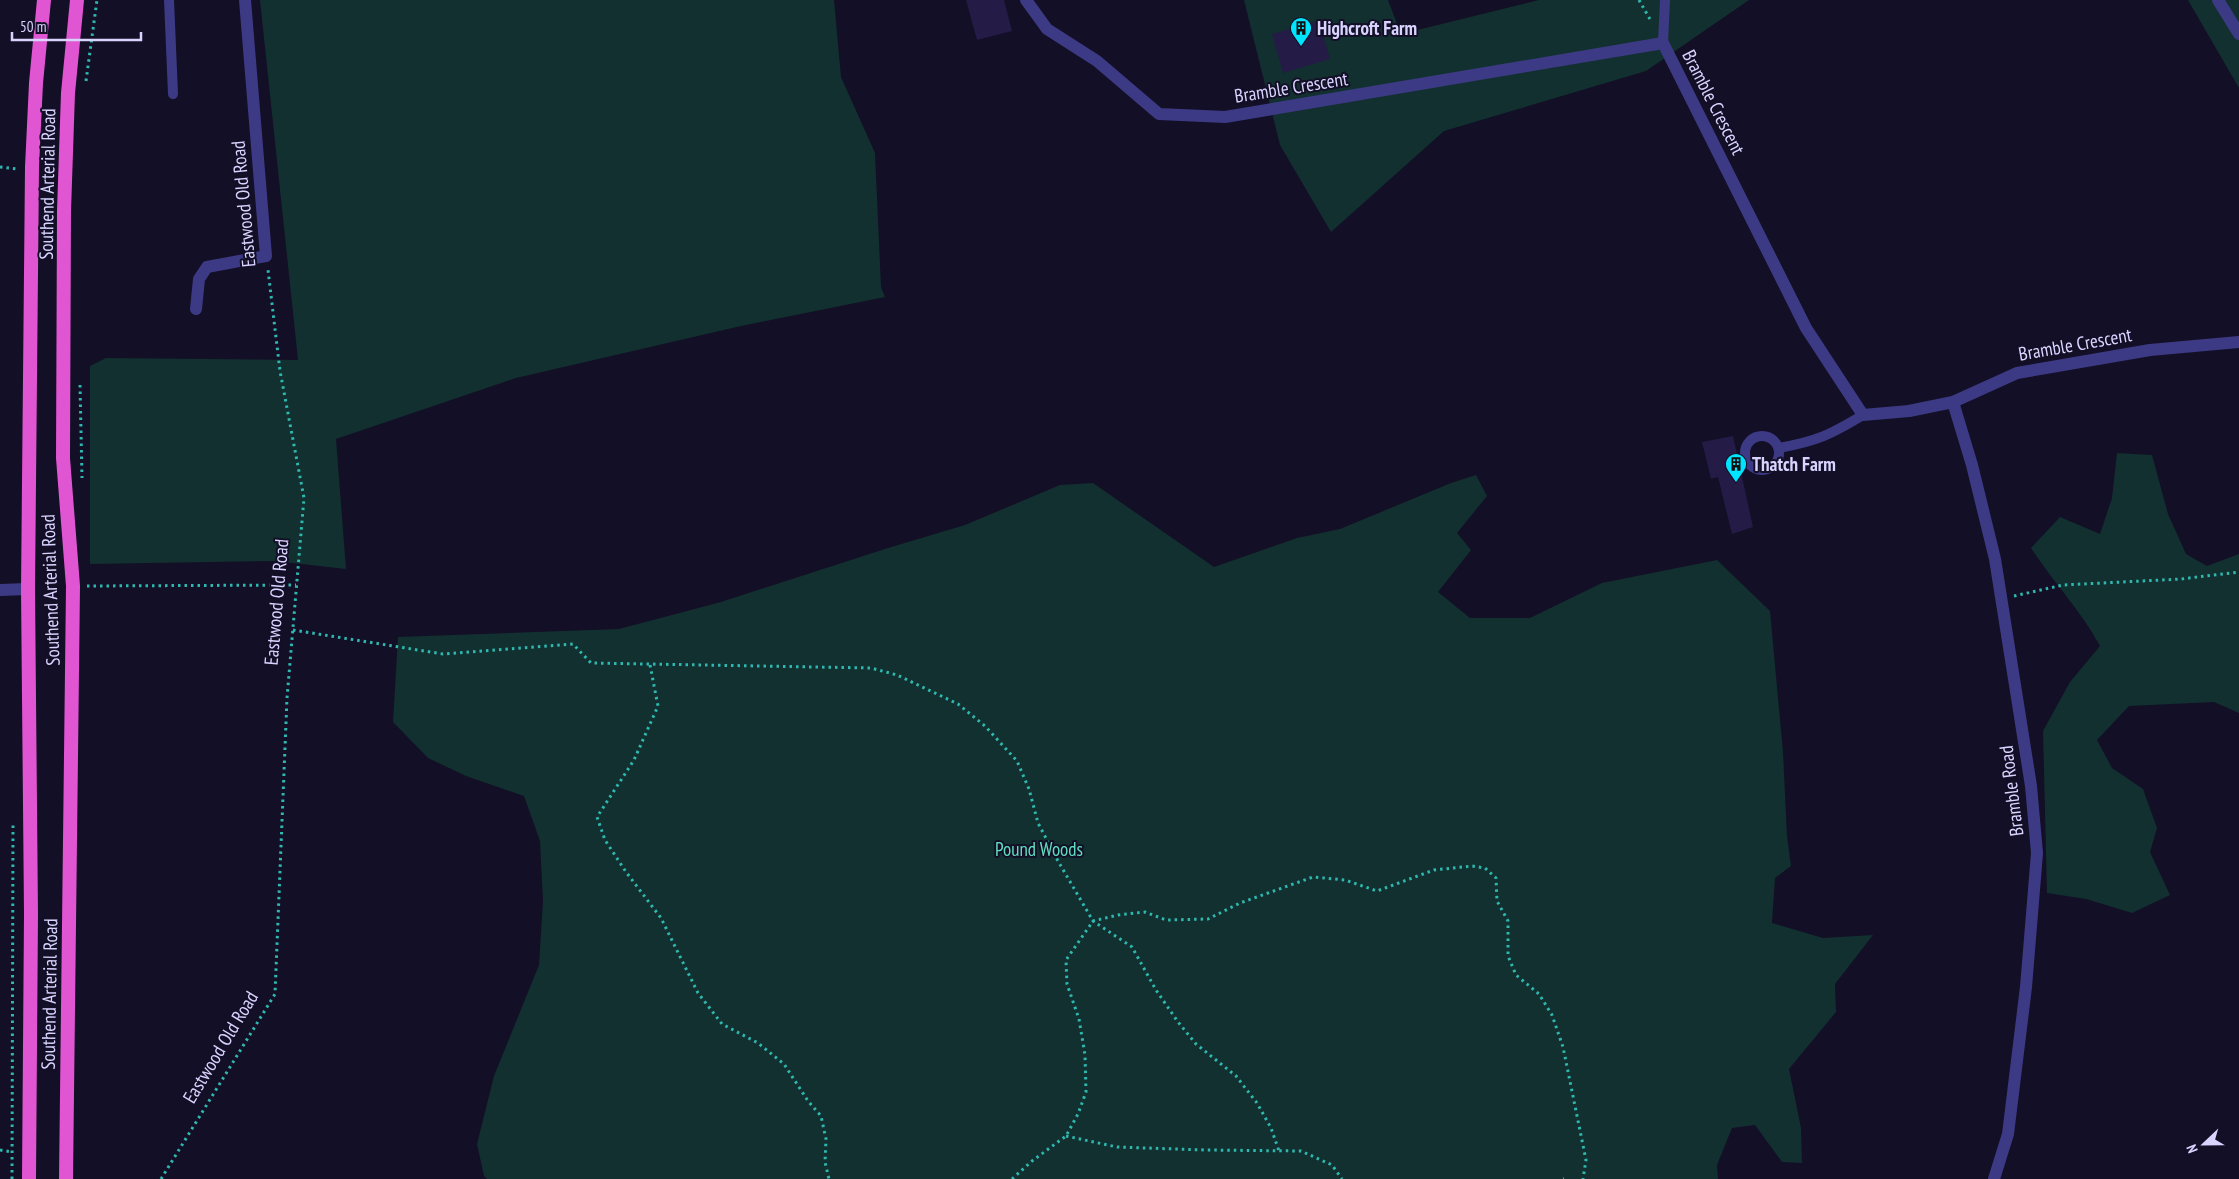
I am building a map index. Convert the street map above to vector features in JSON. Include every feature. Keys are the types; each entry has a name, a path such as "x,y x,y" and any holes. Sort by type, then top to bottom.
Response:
{"highway":[{"name":"Southend Arterial Road","path":"29,1179 31,904 28,589 32,167 36,82 44,0"},
{"name":"Southend Arterial Road","path":"66,1179 73,586 63,458 64,221 68,93 77,0"}],"street":[{"name":"Eastwood Old Road","path":"245,0 266,256"},
{"name":"Bramble Crescent","path":"1026,0 1047,29 1097,60 1159,114 1225,117 1663,43 1806,328 1863,414 1909,411 1953,402 2017,373 2150,350 2239,342"},
{"path":"2218,0 2235,19 2239,34"},
{"path":"196,309 199,279 207,267 266,256"},
{"name":"Bramble Road","path":"1953,402 1972,465 1995,559 2031,786 2037,853 2026,988 2009,1126 1994,1179"},
{"path":"0,590 28,589"}],"lane":[{"path":"169,0 173,94"},
{"path":"1663,43 1665,0"},
{"path":"1779,448 1806,443 1828,436 1863,414"}],"path":[{"name":"Eastwood Old Road","path":"161,1179 275,994 287,698 304,498 280,371 266,256"},
{"path":"2001,599 2063,585 2181,579 2239,572"},
{"path":"73,586 296,585"},
{"path":"293,630 443,654 573,644 591,663 650,666 826,666 871,668 897,675 958,704 984,726 1017,761 1029,788 1038,823 1093,921 1132,947 1156,990 1178,1022 1196,1044 1236,1076 1257,1103 1272,1128 1279,1151"},
{"path":"650,666 658,706 634,760 597,817 605,840 626,872 661,918 698,993 722,1024 758,1043 784,1064 808,1101 821,1116 826,1139 826,1162 829,1179"},
{"path":"1012,1179 1032,1161 1066,1136 1078,1114 1086,1092 1085,1055 1079,1019 1067,984 1066,960 1093,921 1118,915 1145,912 1166,920 1208,919 1240,903 1313,877 1345,880 1377,891 1434,870 1472,866 1485,868 1496,878 1497,901 1508,921 1508,956 1516,974 1539,994 1552,1015 1563,1047 1586,1160 1583,1179"},
{"path":"1066,1136 1117,1146 1301,1151 1332,1165 1342,1179"},
{"path":"0,1150 12,1152"}],"green space":[{"path":"260,0 834,0 841,77 875,153 881,287 885,297 741,326 516,378 336,439 346,569 275,561 90,564 90,366 106,358 298,360"},
{"path":"1244,0 1388,0 1401,34 1539,0 1749,0 1646,71 1444,131 1331,232 1280,145"},
{"path":"2188,0 2239,0 2239,88"},
{"path":"2117,453 2152,455 2168,514 2186,554 2207,566 2239,554 2239,713 2214,702 2129,706 2097,740 2112,768 2143,789 2157,828 2150,852 2170,895 2132,913 2086,899 2047,893 2043,731 2070,682 2100,646 2031,548 2060,517 2100,534 2112,498"},
{"name":"Pound Woods","path":"1476,475 1487,496 1457,533 1471,550 1438,592 1470,618 1530,618 1602,583 1717,560 1770,611 1783,752 1787,836 1791,866 1775,878 1772,923 1823,938 1873,935 1835,984 1836,1012 1789,1069 1801,1128 1802,1163 1782,1162 1755,1125 1732,1128 1717,1165 1718,1179 487,1179 484,1176 477,1144 494,1076 539,965 543,901 540,841 524,796 466,776 428,758 393,722 398,637 619,629 721,602 965,525 1060,485 1093,483 1214,567 1297,538 1340,529 1451,483"}],"building":[{"path":"966,0 1004,0 1012,31 977,40"},
{"name":"Highcroft Farm","path":"1319,21 1330,59 1283,73 1272,34"},
{"name":"Thatch Farm","path":"1733,436 1753,527 1732,534 1718,477 1711,479 1702,442"}],"place":[{"name":"Highcroft Farm","path":"1301,47"},
{"name":"Thatch Farm","path":"1736,483"}]}
